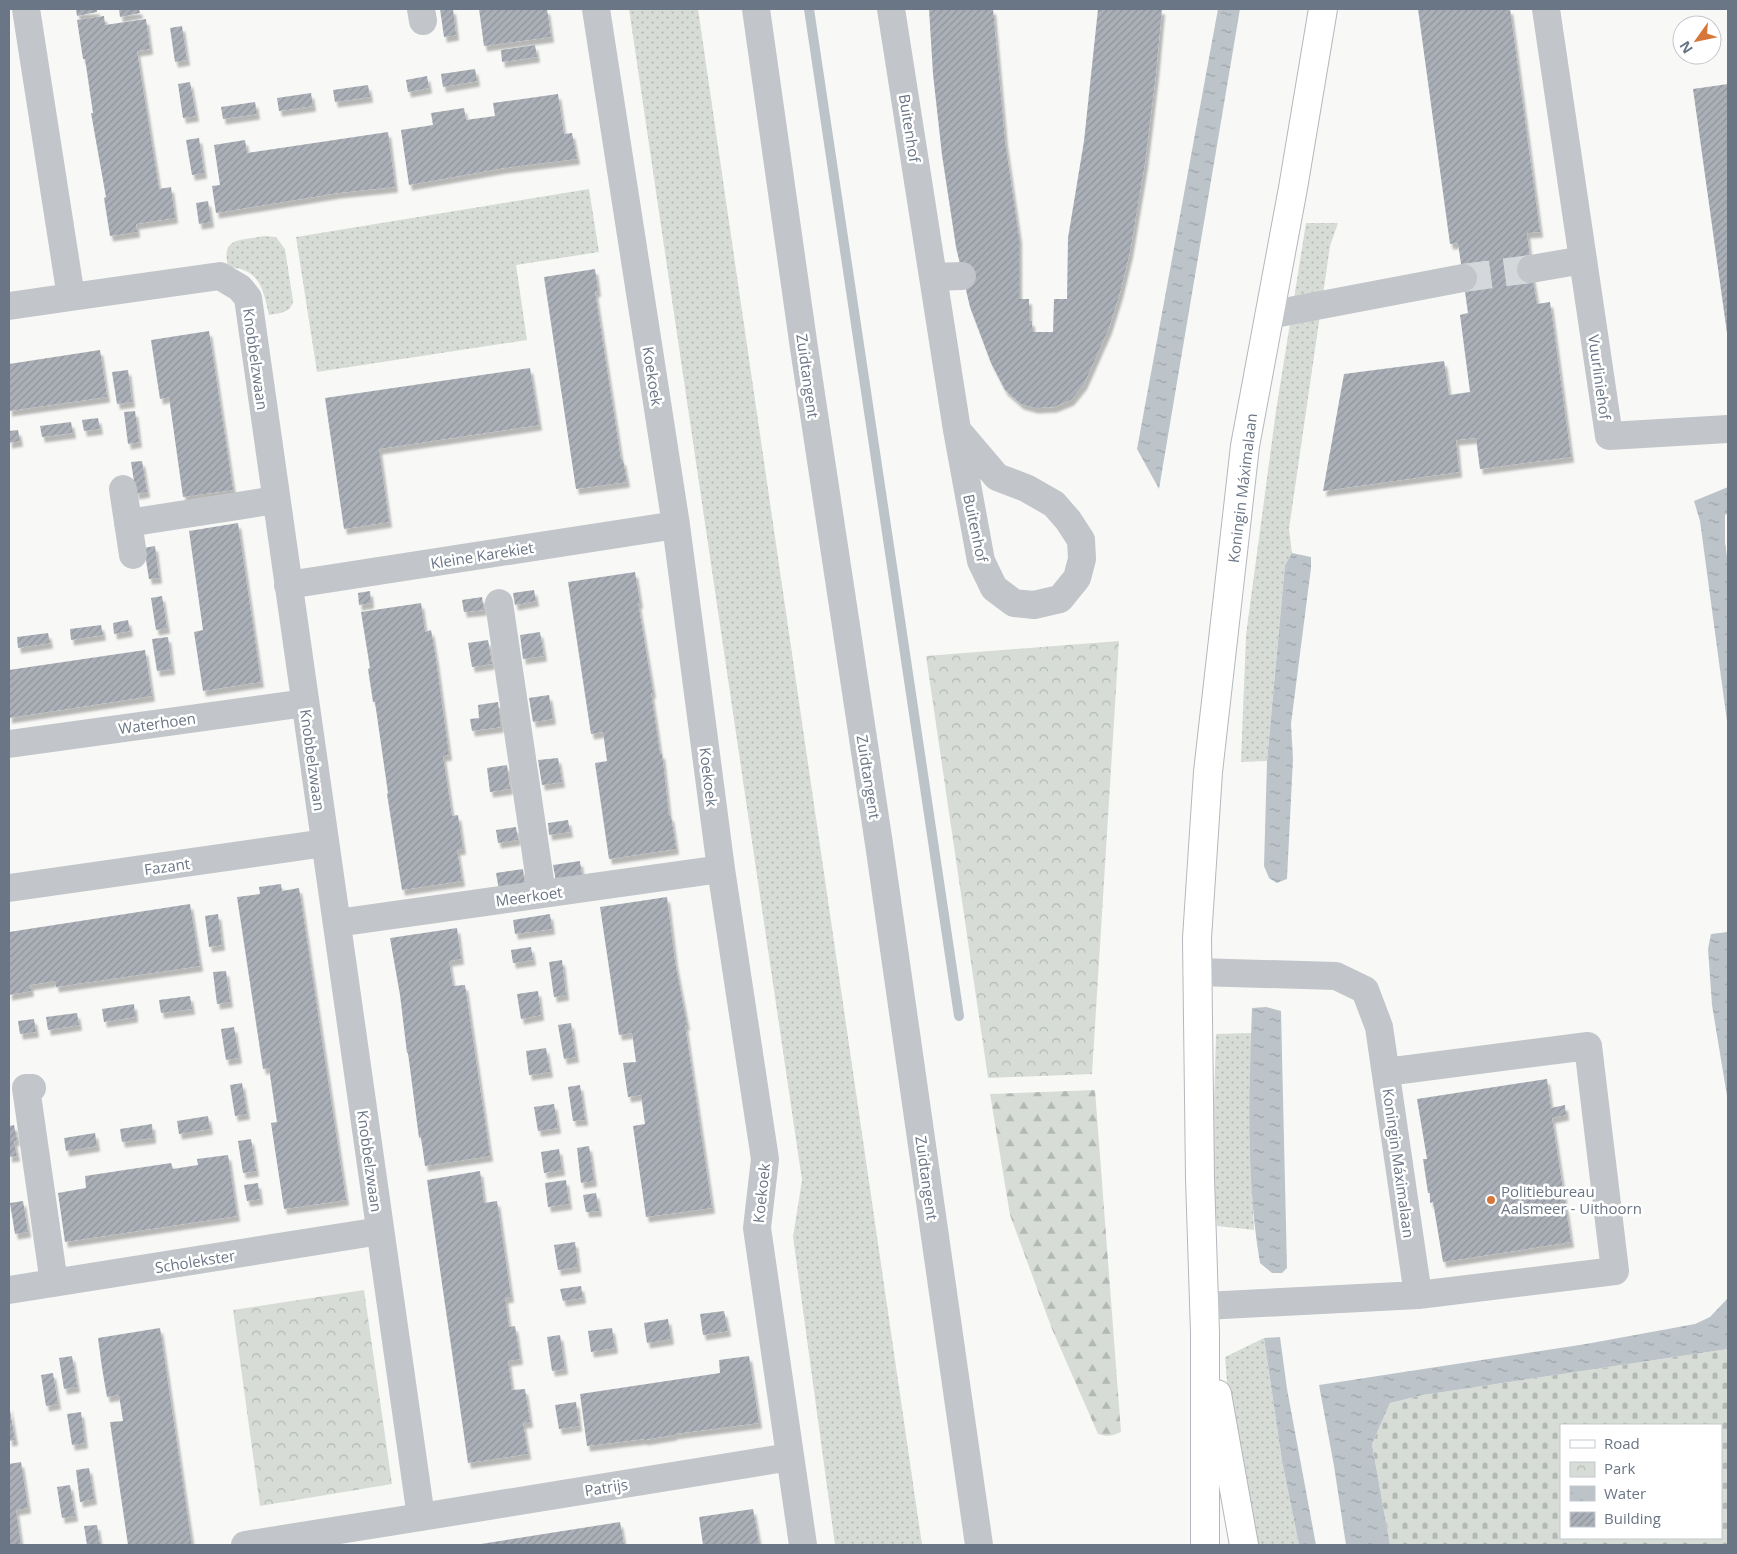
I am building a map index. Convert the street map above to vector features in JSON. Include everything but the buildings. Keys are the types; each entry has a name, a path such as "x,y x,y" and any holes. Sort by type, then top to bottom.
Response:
{"main road":[{"name":"Koningin Máximalaan","path":"1204,1545 1205,1333 1200,1178 1197,938 1208,772 1245,446 1323,9"},
{"name":"Koningin Máximalaan","path":"1205,1333 1236,1491 1244,1545"}],"street":[{"path":"26,9 71,297"},
{"name":"Koekoek","path":"596,9 676,525 721,869 765,1160 757,1228 803,1545"},
{"name":"Zuidtangent","path":"756,9 979,1545"},
{"name":"Buitenhof","path":"891,9 957,430 981,561 994,588 1014,603 1034,605 1060,598 1077,578 1082,559 1081,540 1068,520 1054,504 1026,488 997,477 957,430"},
{"name":"Vuurliniehof","path":"1546,9 1609,436 1728,429"},
{"path":"1532,269 1583,260"},
{"name":"Knobbelzwaan","path":"9,306 220,276 240,288 248,298 421,1517"},
{"path":"933,277 962,276"},
{"path":"1269,315 1463,278"},
{"path":"123,489 133,555"},
{"path":"128,523 276,500"},
{"name":"Kleine Karekiet","path":"288,585 676,525"},
{"path":"499,603 542,894"},
{"name":"Waterhoen","path":"9,744 305,703"},
{"name":"Fazant","path":"9,888 326,843"},
{"name":"Meerkoet","path":"337,923 721,869"},
{"name":"Koningin Máximalaan","path":"1197,972 1336,976 1365,990 1380,1027 1418,1295"},
{"path":"1204,1306 1418,1295 1615,1271 1588,1046 1386,1072"},
{"path":"32,1088 26,1088 54,1283"},
{"name":"Scholekster","path":"9,1290 380,1231"},
{"name":"Patrijs","path":"421,1517 790,1457"},
{"path":"244,1545 421,1517"}],"green space":[{"path":"629,9 698,9 922,1545 835,1545 793,1237 802,1180"},
{"path":"589,189 599,252 516,265 527,340 317,372 296,237"},
{"path":"1306,223 1338,223 1330,246 1289,529 1292,553 1285,565 1267,761 1241,762 1246,635 1276,411"},
{"path":"264,236 276,237 285,249 293,301 287,310 269,315 265,296 258,282 247,272 228,267 227,257 227,250 234,242"},
{"path":"1119,641 1092,1074 988,1078 926,656"},
{"path":"1252,1033 1250,1136 1254,1230 1217,1226 1212,1169 1216,1034"},
{"path":"1095,1090 1121,1432 1107,1436 1098,1434 1052,1329 1010,1215 990,1094"},
{"path":"364,1290 392,1484 260,1506 233,1310"},
{"path":"1264,1338 1282,1461 1299,1545 1252,1545 1228,1395 1225,1357"},
{"path":"1728,1349 1728,1545 1390,1545 1372,1444 1390,1403 1423,1395"}],"water":[{"path":"1218,9 1240,9 1159,489 1137,449"},
{"path":"1728,487 1725,542 1728,564 1728,729 1700,521 1694,501"},
{"path":"1292,553 1311,557 1311,568 1291,724 1293,759 1287,879 1277,883 1269,878 1264,866 1267,761 1285,565"},
{"path":"1728,932 1728,1102 1712,1005 1708,949 1711,934"},
{"path":"1266,1007 1281,1011 1287,1268 1282,1273 1272,1273 1260,1263 1252,1200 1250,1104 1252,1008"},
{"path":"1728,1298 1728,1349 1423,1395 1390,1403 1372,1444 1390,1545 1346,1545 1319,1385 1586,1344 1695,1324 1710,1317"},
{"path":"1280,1337 1287,1389 1316,1545 1299,1545 1282,1461 1264,1338"}],"waterway":[{"path":"809,9 959,1016"}],"tunnel":[{"path":"1463,278 1531,269"}],"place":[{"name":"Politiebureau Aalsmeer - Uithoorn","path":"1491,1200"}]}
